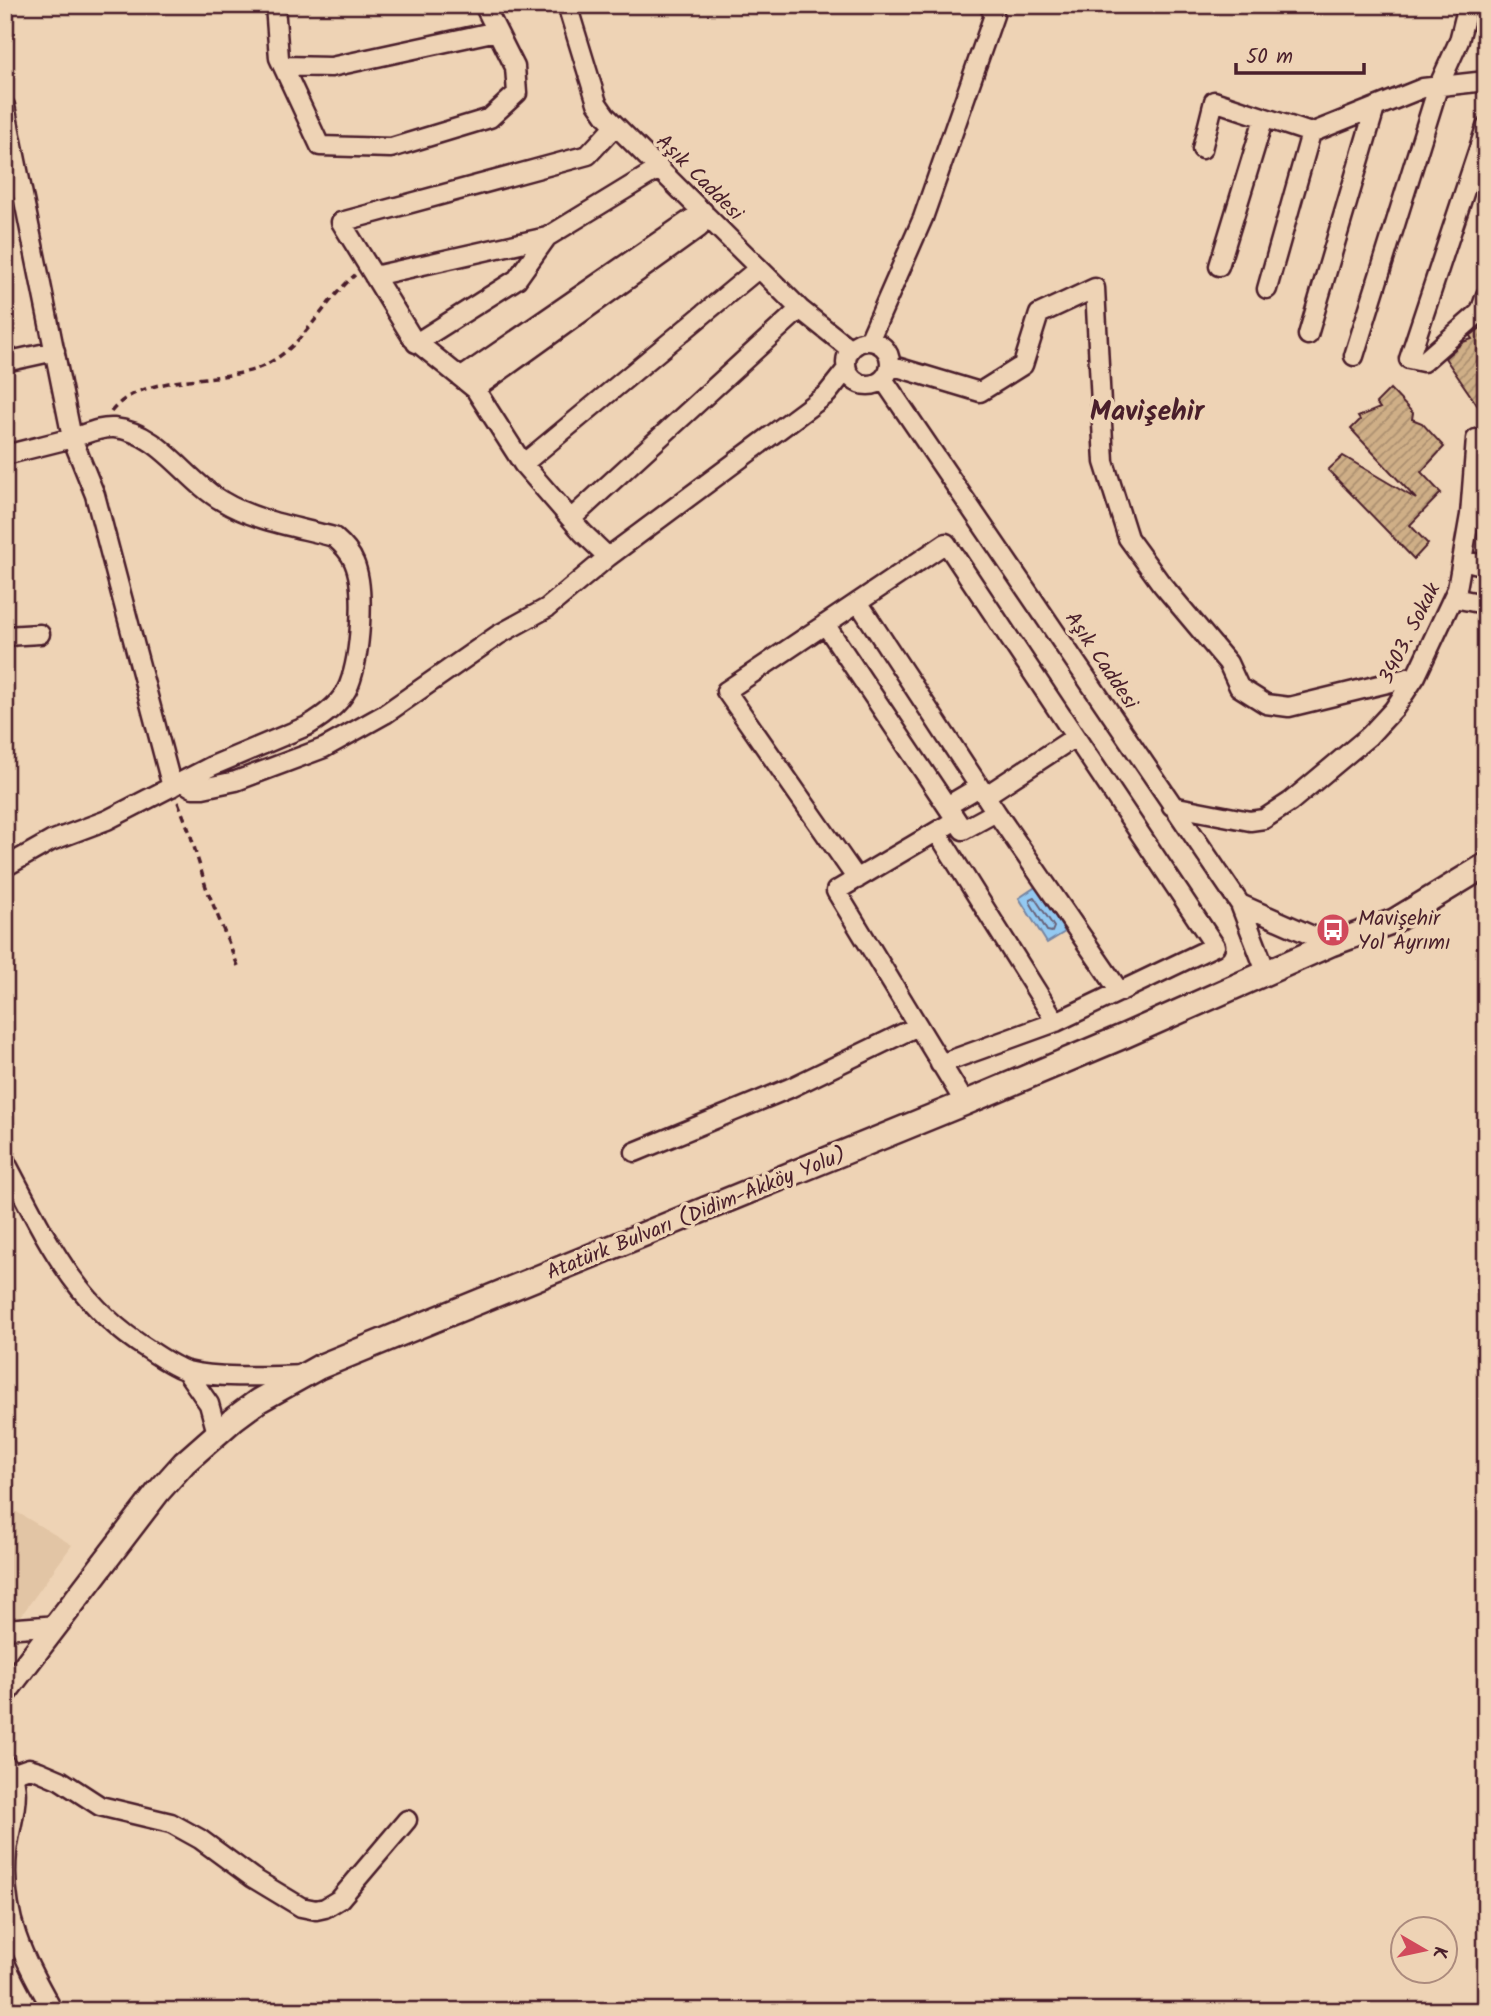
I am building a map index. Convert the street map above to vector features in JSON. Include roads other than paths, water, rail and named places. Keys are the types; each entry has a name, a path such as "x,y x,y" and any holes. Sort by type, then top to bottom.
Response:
{"main road":[{"name":"Atatürk Bulvarı (Didim-Akköy Yolu)","path":"5,1692 158,1492 184,1463 258,1401 352,1352 965,1103 1331,944 1394,921 1486,865"}],"street":[{"path":"275,5 279,58 320,146 391,148 489,118 517,93 515,67 484,5"},
{"name":"Aşık Caddesi","path":"567,5 597,103 606,117 800,309 850,349"},
{"path":"989,5 994,15 932,193 869,341 850,349 845,363 846,370 855,382 862,385 877,384 886,372 980,392 1023,365 1039,314 1095,288 1104,462 1128,538 1167,591 1228,663 1239,687 1266,704 1289,707 1416,676"},
{"path":"1354,356 1438,87 1459,41 1468,5"},
{"path":"283,66 331,67 498,31"},
{"path":"1202,149 1214,101 1311,133 1423,88 1486,81"},
{"path":"5,107 10,158 55,351 72,438 95,495 177,785"},
{"path":"1308,335 1375,108"},
{"path":"1219,266 1264,118"},
{"path":"608,557 523,464 468,383 416,343 341,222 588,155 615,126"},
{"path":"1486,127 1409,359 1423,362 1483,310 1486,295"},
{"path":"1267,289 1311,133"},
{"path":"371,271 547,237 660,168"},
{"path":"468,383 707,215"},
{"path":"416,343 517,279 547,237"},
{"path":"523,464 759,268"},
{"path":"571,519 800,309"},
{"name":"Aşık Caddesi","path":"869,341 881,345 886,351 886,372 1036,602 1240,904 1266,974"},
{"path":"5,362 55,351"},
{"path":"177,785 193,788 236,781 324,748 385,714 498,635 547,608 608,557 827,394 846,370"},
{"path":"5,455 101,428 130,431 149,440 209,493 234,508 334,537 351,555 358,573 360,641 349,685 321,718 212,766 107,820 51,841 5,867"},
{"name":"3403. Sokak","path":"1172,806 1250,821 1264,819 1290,802 1369,736 1394,709 1416,676 1454,598 1471,515 1476,439"},
{"path":"857,879 726,691 946,543 1215,946 1056,1021 940,1064"},
{"path":"1463,560 1486,566"},
{"path":"1454,598 1479,603 1486,600"},
{"path":"858,602 982,792 1121,992"},
{"path":"825,624 963,830 996,812"},
{"path":"5,636 40,635"},
{"path":"965,1103 836,891 937,832 952,813 982,792 1075,737"},
{"path":"937,832 1056,1021"},
{"path":"1240,904 1331,944"},
{"path":"635,1152 790,1087 918,1026"},
{"path":"5,1161 74,1283 93,1306 134,1341 186,1370 248,1376 305,1375"},
{"path":"186,1370 208,1404 217,1433"},
{"path":"5,1629 58,1625"},
{"path":"53,2011 22,1954 9,1905 7,1853 16,1790 9,1769 29,1768 39,1771 60,1780 100,1806 172,1823 200,1839 253,1878 301,1907 309,1909 325,1908 340,1899 407,1820"}],"water":[{"path":"1037,886 1065,932 1047,943 1019,898"}],"place":[{"name":"Mavişehir Yol Ayrımı","path":"1333,930"}],"district":[{"name":"Mavişehir","path":"1147,410"}]}
